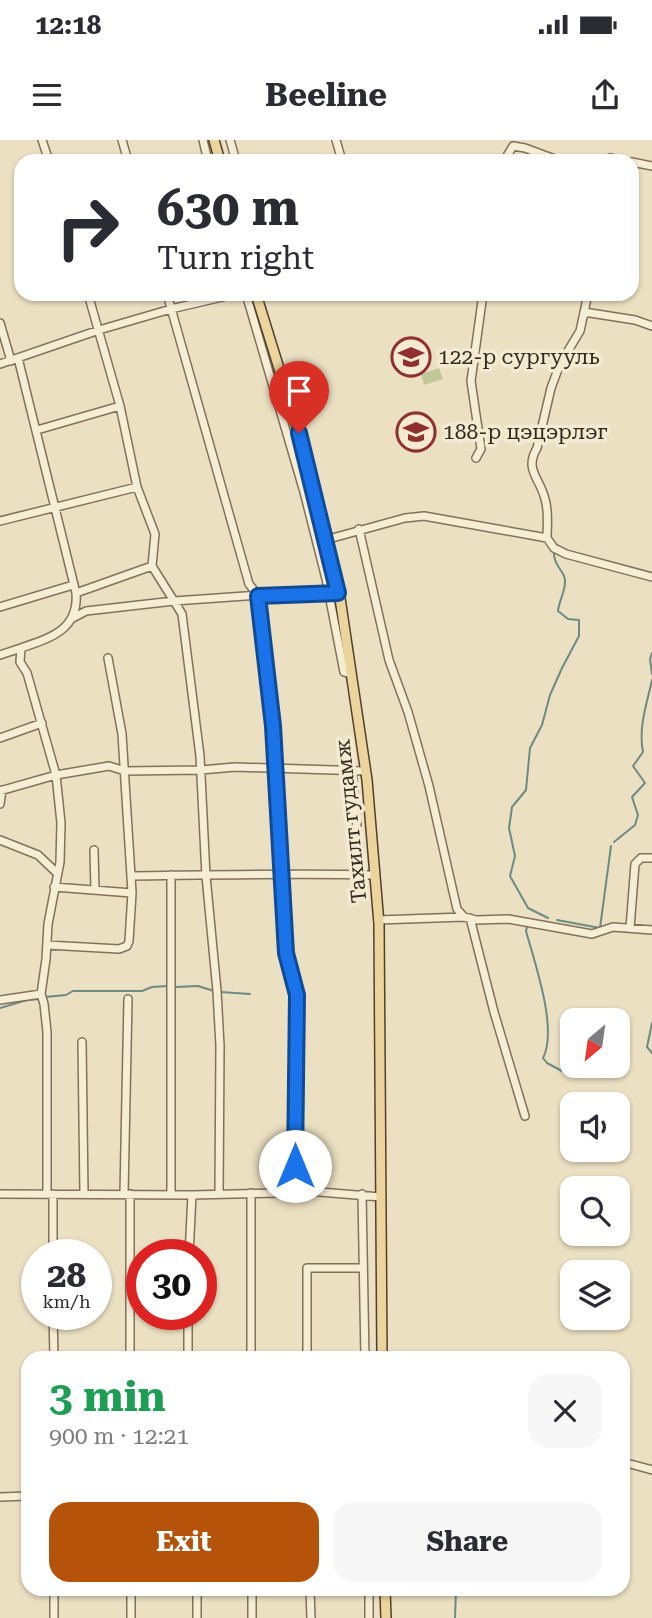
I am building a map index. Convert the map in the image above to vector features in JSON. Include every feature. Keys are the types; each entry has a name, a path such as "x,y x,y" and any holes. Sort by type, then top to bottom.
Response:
{"main road":[{"name":"Тахилт гудамж","path":"258,301 281,390 299,433 325,540 351,674 366,771 379,920 382,1351"},
{"path":"385,1596 386,1618"}],"street":[{"path":"507,154 510,140"},
{"path":"509,150 513,146 542,154"},
{"path":"90,301 120,406 137,487 155,534 152,566 182,614 201,770 206,876 220,1046 219,1193"},
{"path":"169,301 249,584 258,596 276,769 286,953 297,995 295,1190"},
{"path":"0,364 99,330 206,301"},
{"path":"0,655 54,636 71,619 86,611 174,601 334,594 288,435 281,390 249,301"},
{"path":"476,458 481,449 471,380 482,301"},
{"path":"586,301 580,331 560,364 553,382 531,463 545,497 547,538 554,548 566,554 652,577"},
{"path":"584,312 635,320 652,326"},
{"path":"0,323 37,430 56,505 77,604 71,619"},
{"path":"37,430 120,406"},
{"path":"288,435 299,433"},
{"path":"0,519 137,487"},
{"path":"325,540 415,516 547,538"},
{"path":"359,529 389,660 424,766 457,909 467,918 526,1116"},
{"path":"0,607 75,589 152,566"},
{"path":"21,648 20,662 27,673 56,775 61,823 60,862 54,887 41,994 47,1032 52,1239"},
{"path":"47,945 119,949 127,946 129,941 132,893 125,771 122,734 108,658"},
{"path":"0,738 42,723"},
{"path":"0,804 1,790 56,775 109,766 125,771 201,770 235,766 366,771"},
{"path":"352,770 361,875"},
{"path":"0,840 38,855 57,873"},
{"path":"94,850 95,890"},
{"path":"630,928 635,864 641,858 652,859"},
{"path":"131,876 281,873 375,875"},
{"path":"171,875 171,1194"},
{"path":"54,887 132,893"},
{"path":"379,920 508,919 592,934 613,927 652,930"},
{"path":"0,1000 41,994"},
{"path":"128,999 130,1351"},
{"path":"82,1042 84,1194"},
{"path":"0,1194 192,1195 280,1193 295,1190 381,1196"},
{"path":"251,1193 251,1351"},
{"path":"362,1194 365,1351"},
{"path":"190,1239 192,1195"},
{"path":"307,1351 307,1268 362,1268"},
{"path":"53,1330 54,1351"},
{"path":"188,1330 188,1351"},
{"path":"630,1464 652,1470"},
{"path":"0,1497 21,1496"},
{"path":"54,1596 54,1618"},
{"path":"131,1596 131,1618"},
{"path":"197,1596 197,1618"},
{"path":"252,1596 252,1618"},
{"path":"310,1596 311,1618"},
{"path":"369,1596 369,1618"}],"green space":[{"path":"439,368 443,379 424,385 421,374"}],"waterway":[{"path":"548,918 528,908 510,876 515,856 509,828 512,807 526,790 530,748 542,725 550,695 579,636 579,620 568,619 558,611 565,580 554,554"},
{"path":"652,653 652,674"},
{"path":"614,842 635,825 638,815 632,797 645,783 633,766 643,752 642,725 652,680"},
{"path":"557,920 600,928 611,846"},
{"path":"527,927 547,1014 547,1046 543,1058 560,1070"},
{"path":"45,997 66,995 73,991 142,991 167,986"},
{"path":"176,987 198,986 214,991"},
{"path":"220,992 250,994"},
{"path":"0,1008 40,999"},
{"path":"652,1023 647,1047 652,1053"},
{"path":"455,1618 456,1596"}],"place":[{"name":"122-р сургууль","path":"411,357"},
{"name":"188-р цэцэрлэг","path":"416,432"}],"route":[{"path":"295,1166 297,995 286,953 273,726 258,596 338,593 299,433"}]}
